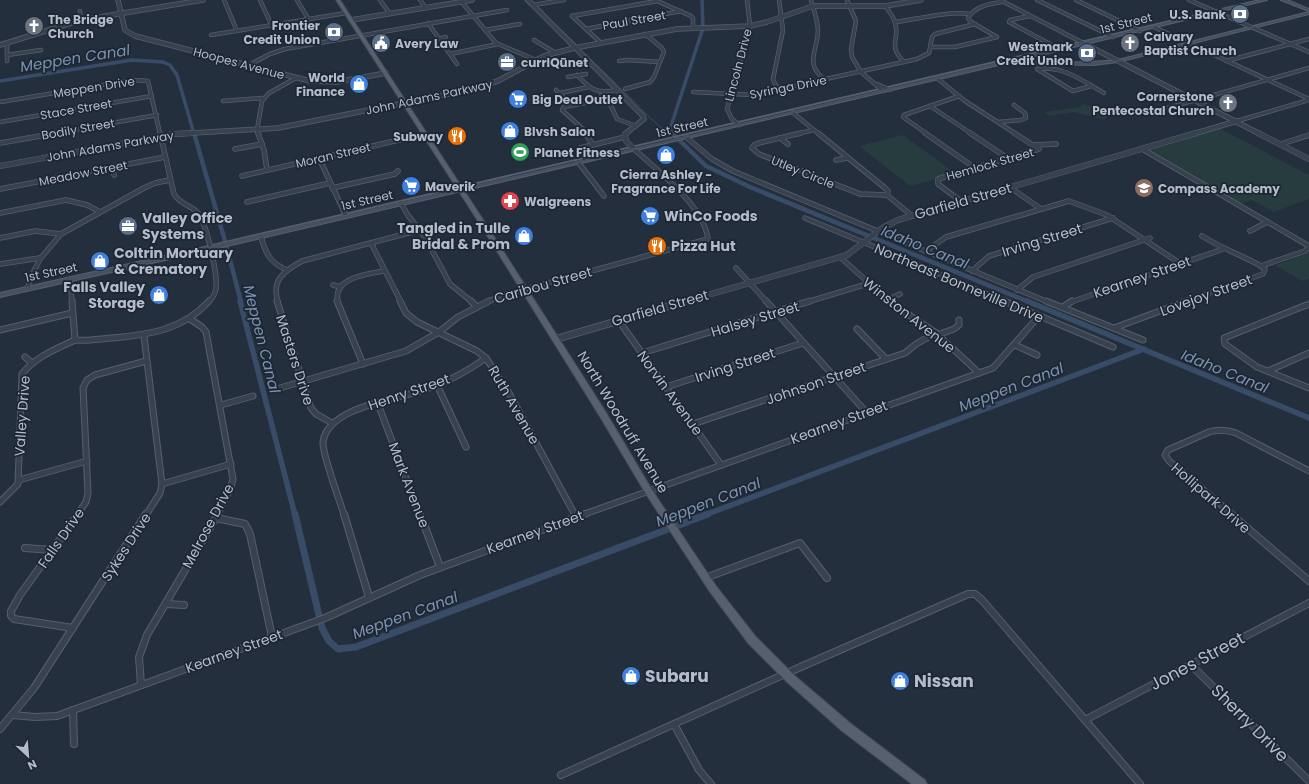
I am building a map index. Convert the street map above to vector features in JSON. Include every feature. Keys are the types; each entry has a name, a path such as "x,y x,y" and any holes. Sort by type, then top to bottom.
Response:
{"main road":[{"name":"North Woodruff Avenue","path":"338,0 406,103 556,339 649,492 705,578 752,640 786,674 846,727 921,784"},
{"name":"1st Street","path":"0,295 210,248 883,92 1265,0"},
{"path":"1284,0 1309,12"},
{"path":"1021,59 1031,62 1093,64 1118,61 1309,12"},
{"name":"1st Street","path":"972,71 1040,60 1047,55 1061,50"}],"street":[{"name":"Hoopes Avenue","path":"118,0 126,30 135,36 296,78 315,81 337,82 386,73"},
{"path":"0,45 81,20 203,0"},
{"path":"224,0 237,31"},
{"path":"260,0 272,26"},
{"path":"297,0 309,20"},
{"path":"380,0 390,14"},
{"path":"420,0 426,8"},
{"path":"351,20 472,0"},
{"path":"528,0 644,117 642,122 627,132 625,137"},
{"path":"533,5 564,0"},
{"path":"631,0 637,4"},
{"name":"Lincoln Drive","path":"739,125 732,119 727,109 750,26 747,0"},
{"path":"779,0 782,17 782,30 773,79 775,84 780,89"},
{"path":"811,0 818,33 812,66 816,74 825,80"},
{"path":"847,0 856,21 851,48 852,57 861,72 877,84 890,90"},
{"name":"John Adams Parkway","path":"0,166 161,136 196,131 257,130 278,128 470,90 491,84 554,52 677,28 750,26 813,6 885,6 922,0"},
{"path":"1037,0 1113,37"},
{"path":"1076,0 1140,31"},
{"path":"1189,0 1309,52"},
{"path":"461,1 498,44 536,60"},
{"path":"895,22 921,19 955,12 970,14 983,6 1001,1 1309,158"},
{"path":"600,42 572,16 637,4 659,2 692,17 693,28"},
{"path":"885,6 896,26 893,49 904,62 923,57 929,53 932,37 935,34 975,24"},
{"path":"249,65 270,54 285,49 507,10"},
{"path":"80,11 81,20"},
{"name":"Paul Street","path":"586,28 681,11"},
{"path":"210,35 346,13"},
{"path":"931,47 955,47 997,37 968,20 970,14"},
{"path":"1030,16 1010,20 1009,22 1061,50"},
{"path":"428,23 456,64"},
{"path":"485,30 520,24"},
{"path":"1154,27 1309,100"},
{"path":"625,89 650,82 654,77 660,62 664,50 645,34"},
{"path":"438,39 446,37"},
{"path":"1226,61 1309,39"},
{"path":"534,40 554,52"},
{"path":"7,44 8,61"},
{"path":"450,54 498,44"},
{"path":"8,55 41,50"},
{"path":"619,61 628,60 660,62"},
{"name":"Syringa Drive","path":"693,92 753,95 904,62"},
{"path":"1046,62 1048,68"},
{"path":"1150,113 1309,68"},
{"path":"1091,86 1071,91 1037,69 1060,69 1104,93"},
{"path":"568,77 586,74"},
{"path":"577,75 589,87 599,92 617,90"},
{"path":"223,101 263,98 296,78"},
{"name":"Meppen Drive","path":"0,102 138,79 148,81 157,115 170,180 176,200 195,210 200,215 210,248 216,276 216,290 210,301 190,319"},
{"path":"938,79 959,96 1034,145 1056,144"},
{"path":"877,84 883,92"},
{"path":"560,93 589,87"},
{"path":"556,90 563,97"},
{"path":"601,95 611,106 617,119 636,126"},
{"name":"Stace Street","path":"0,122 152,96"},
{"path":"959,96 904,115 904,118 975,168"},
{"path":"263,98 257,130 262,144 267,170"},
{"path":"594,144 587,138 584,130 562,110 564,108 605,99"},
{"name":"Garfield Street","path":"556,339 749,282 840,257 855,251 876,233 892,222 1144,150 1309,100"},
{"path":"999,122 1021,120 1026,118 1025,113 1014,105"},
{"path":"930,106 1009,159"},
{"path":"792,112 885,188 888,192 887,196 912,216"},
{"name":"Bodily Street","path":"0,144 157,115"},
{"name":"Utley Circle","path":"813,130 756,144 753,147 753,150 759,154 860,194 887,196"},
{"name":"Moran Street","path":"242,176 425,134"},
{"path":"1281,144 1309,136"},
{"path":"580,148 625,137"},
{"path":"625,137 634,149"},
{"path":"684,138 712,159 733,171 876,233 926,251 1017,290 1144,340"},
{"name":"Utley Circle","path":"780,138 788,144"},
{"path":"235,149 262,144"},
{"name":"Hemlock Street","path":"962,202 936,182 940,178 1039,150 1034,145"},
{"name":"Caribou Street","path":"273,390 406,351 439,332 458,317 500,296 708,239 709,234 695,209 634,149"},
{"path":"1144,150 1309,247"},
{"name":"Meadow Street","path":"0,189 165,157"},
{"path":"319,158 346,216"},
{"path":"836,160 847,158"},
{"path":"578,162 604,196"},
{"path":"113,167 114,175"},
{"path":"332,188 395,174 398,171"},
{"path":"27,289 30,277 40,258 61,234 152,185 170,180"},
{"path":"247,202 330,183"},
{"path":"1011,188 1040,209"},
{"path":"0,212 66,200 87,205 100,212"},
{"path":"926,251 946,237 1066,201 1073,202 1114,217 1181,264"},
{"path":"401,203 407,214 420,230 450,284 477,307"},
{"name":"Irving Street","path":"972,271 990,256 1114,217"},
{"name":"Northeast Bonneville Drive","path":"806,218 867,241 1113,347"},
{"path":"1250,231 1267,222"},
{"name":"Masters Drive","path":"332,423 316,417 302,386 275,294 274,289 278,280 287,270 307,260 420,230"},
{"path":"0,238 35,231 61,234"},
{"path":"260,236 269,260 279,267 287,270"},
{"path":"1202,236 1223,249 1233,251 1261,266"},
{"path":"1017,290 1033,277 1147,239"},
{"name":"Ruth Avenue","path":"370,243 406,313 417,322 477,351 486,358 509,393 576,517"},
{"name":"Lovejoy Street","path":"1114,328 1264,274 1265,269 1261,266 1305,251 1309,247"},
{"name":"Kearney Street","path":"1063,307 1073,301 1223,249"},
{"name":"Winston Avenue","path":"840,257 867,284 886,300 937,334 979,373"},
{"path":"0,264 40,258"},
{"path":"736,268 867,413"},
{"path":"363,364 337,301 336,294 341,287 353,278 384,270"},
{"path":"70,279 75,340 144,336 170,328 190,319"},
{"name":"Halsey Street","path":"642,353 867,284"},
{"path":"333,285 341,287"},
{"path":"886,300 900,294"},
{"path":"1309,304 1224,338 1225,344 1257,367 1268,370 1309,388"},
{"path":"0,330 72,313"},
{"name":"Kearney Street","path":"14,715 35,717 57,716 324,618 352,607 369,597 410,578 649,492 721,464 993,368 1015,345 1039,316"},
{"name":"Melrose Drive","path":"141,685 139,657 147,635 216,518 230,490 233,479 221,405 213,375 206,332 202,327 190,319"},
{"name":"Johnson Street","path":"693,424 905,352 916,344 937,334 954,329 959,325 959,320"},
{"name":"Norvin Avenue","path":"618,321 721,464"},
{"path":"857,329 886,359"},
{"name":"Sykes Drive","path":"0,729 14,715 34,688 160,493 162,484 144,336"},
{"name":"Valley Drive","path":"19,480 22,374 24,369 32,363 75,340"},
{"name":"Irving Street","path":"666,387 803,343"},
{"path":"1015,345 1037,355"},
{"path":"1268,370 1309,353"},
{"path":"25,357 32,363"},
{"name":"Henry Street","path":"332,423 348,413 413,394 437,385 471,369 486,358"},
{"name":"Falls Drive","path":"73,628 14,619 11,616 11,611 20,595 66,533 86,502 88,493 83,388 87,380 95,375 146,361"},
{"path":"437,385 466,447"},
{"path":"221,405 253,396"},
{"name":"Mark Avenue","path":"378,404 440,567"},
{"path":"332,423 325,432 323,448 369,597"},
{"name":"Hollipark Drive","path":"1309,471 1236,433 1225,430 1215,430 1209,432 1168,450 1165,455 1173,465 1309,581"},
{"path":"0,502 18,484 19,480 87,462"},
{"path":"162,484 231,464"},
{"path":"216,518 245,524 250,534 272,637"},
{"path":"705,578 800,543 827,578"},
{"path":"25,548 52,550"},
{"path":"561,775 960,596 975,594 988,607 1140,784"},
{"name":"Jones Street","path":"1085,720 1309,603"},
{"path":"166,604 184,605"},
{"name":"Sherry Drive","path":"1191,665 1309,781"},
{"path":"73,710 74,744"},
{"path":"674,724 699,770 711,784"}],"green space":[{"path":"1082,104 1104,109 1102,113 1107,115 1105,120 1074,112 1049,116 1045,112 1080,107"},
{"path":"1217,127 1309,175 1309,199 1274,212 1252,200 1237,205 1144,150"},
{"path":"903,135 956,174 910,186 859,146"},
{"path":"1309,253 1309,279 1302,281 1275,265"}],"waterway":[{"path":"524,0 530,6"},
{"name":"Idaho Canal","path":"672,134 670,129 703,28 702,0"},
{"path":"538,8 576,44"},
{"path":"580,49 640,107"},
{"name":"Meppen Canal","path":"0,81 132,60 163,62 170,65 177,75 194,134"},
{"path":"641,109 660,127 672,134"},
{"name":"Meppen Canal","path":"194,133 241,302"},
{"name":"Idaho Canal","path":"672,133 706,166 750,187 1029,302"},
{"name":"Meppen Canal","path":"240,301 295,515"},
{"name":"Idaho Canal","path":"1027,301 1143,349"},
{"name":"Meppen Canal","path":"705,515 1143,349"},
{"name":"Idaho Canal","path":"1143,349 1309,418"},
{"name":"Meppen Canal","path":"295,514 322,628 329,641 338,649 356,647 708,514"}],"place":[{"name":"U.S. Bank","path":"1240,14"},
{"name":"The Bridge Church","path":"34,26"},
{"name":"Frontier Credit Union","path":"334,32"},
{"name":"Avery Law","path":"381,43"},
{"name":"Calvary Baptist Church","path":"1130,43"},
{"name":"Westmark Credit Union","path":"1087,53"},
{"name":"currIQūnet","path":"507,62"},
{"name":"World Finance","path":"359,84"},
{"name":"Big Deal Outlet","path":"518,99"},
{"name":"Cornerstone Pentecostal Church","path":"1228,103"},
{"name":"Blvsh Salon","path":"510,131"},
{"name":"Subway","path":"457,136"},
{"name":"Planet Fitness","path":"520,152"},
{"name":"Cierra Ashley - Fragrance For Life","path":"666,155"},
{"name":"Maverik","path":"411,186"},
{"name":"Compass Academy","path":"1144,188"},
{"name":"Walgreens","path":"510,201"},
{"name":"WinCo Foods","path":"650,216"},
{"name":"Valley Office Systems","path":"128,226"},
{"name":"Tangled in Tulle Bridal & Prom","path":"524,236"},
{"name":"Pizza Hut","path":"657,246"},
{"name":"Coltrin Mortuary & Crematory","path":"100,261"},
{"name":"Falls Valley Storage","path":"159,295"},
{"name":"Subaru","path":"631,676"},
{"name":"Nissan","path":"900,681"}]}
